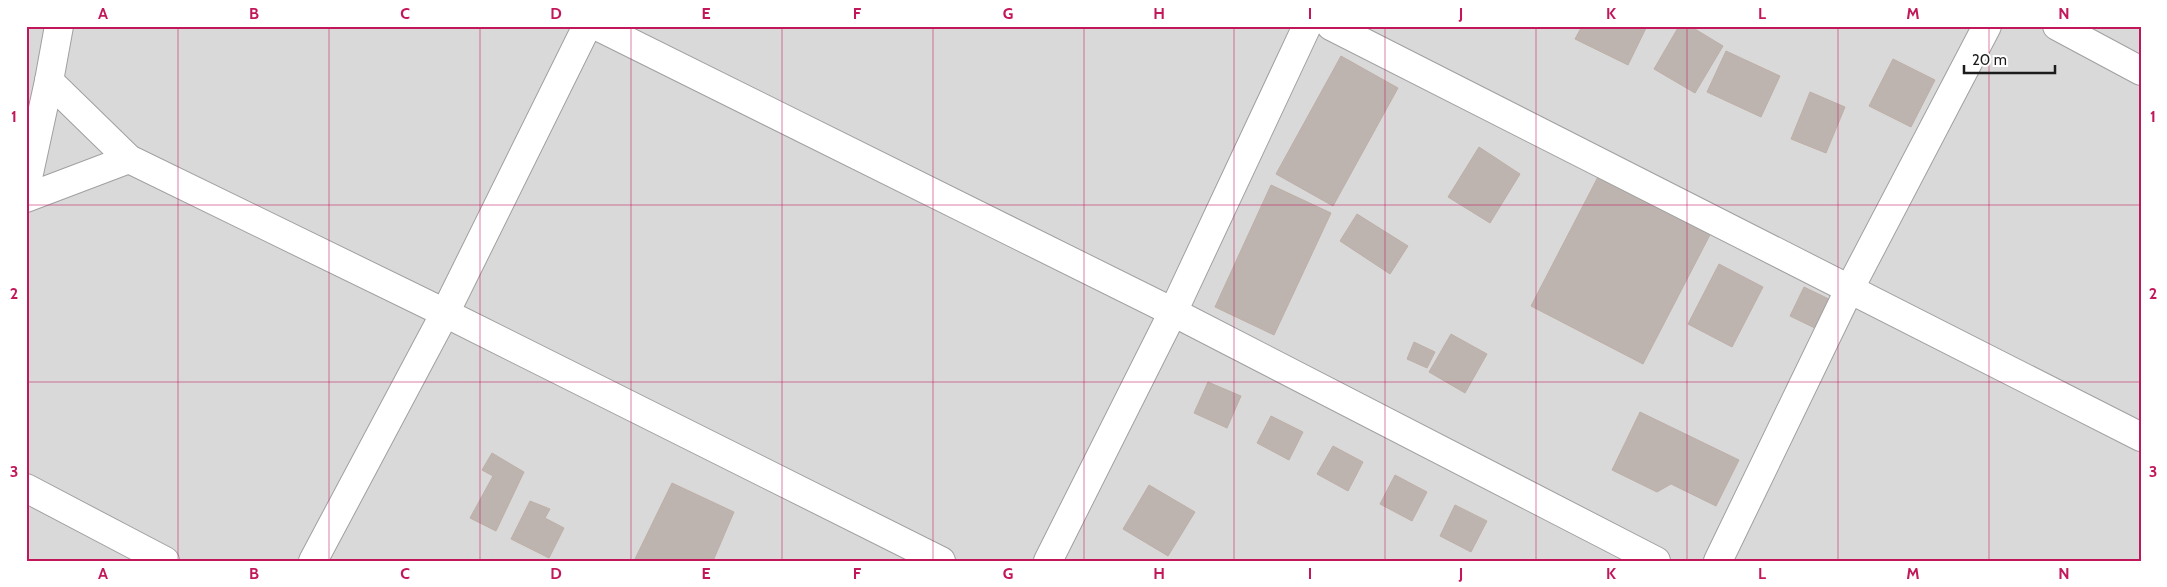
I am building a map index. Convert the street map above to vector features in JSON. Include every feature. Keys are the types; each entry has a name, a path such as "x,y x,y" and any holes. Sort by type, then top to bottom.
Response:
{"street":[{"path":"26,187 59,26"},
{"path":"313,561 444,314 587,26"},
{"path":"597,26 1172,312 1656,561"},
{"path":"1048,561 1172,312 1306,26"},
{"path":"1331,26 2141,437"},
{"path":"1718,561 1850,288 1987,26"},
{"path":"2057,26 2141,70"},
{"path":"49,81 129,159 941,561"},
{"path":"26,198 129,159"},
{"path":"26,488 165,561"}],"shaded area":[{"path":"26,26 2141,26 2141,561 26,561"}],"building":[{"path":"1582,26 1647,26 1628,65 1575,39"},
{"path":"1679,26 1690,26 1723,46 1695,93 1654,69"},
{"path":"1726,51 1780,76 1761,117 1707,92"},
{"path":"1341,56 1398,88 1333,206 1276,174"},
{"path":"1893,59 1935,80 1911,127 1869,106"},
{"path":"1810,92 1845,107 1826,153 1791,139"},
{"path":"1479,147 1520,174 1490,223 1448,197"},
{"path":"1600,173 1712,231 1643,364 1531,306"},
{"path":"1271,185 1331,213 1274,335 1215,307"},
{"path":"1357,214 1408,246 1390,274 1340,241"},
{"path":"1719,264 1763,287 1732,347 1688,324"},
{"path":"1804,287 1835,302 1821,331 1790,316"},
{"path":"1451,334 1487,354 1465,393 1429,372"},
{"path":"1414,342 1435,352 1427,368 1407,359"},
{"path":"1208,382 1241,396 1227,428 1194,413"},
{"path":"1640,412 1739,460 1716,506 1671,484 1657,492 1612,470"},
{"path":"1271,416 1303,432 1289,460 1257,443"},
{"path":"1333,446 1363,462 1348,491 1317,474"},
{"path":"492,453 524,472 496,531 470,518 493,476 482,470"},
{"path":"1395,475 1427,492 1412,521 1380,504"},
{"path":"672,483 734,512 713,561 634,561"},
{"path":"1149,485 1195,512 1168,556 1123,529"},
{"path":"530,501 550,509 545,518 564,528 549,558 511,539"},
{"path":"1455,505 1487,521 1471,552 1440,536"}]}
